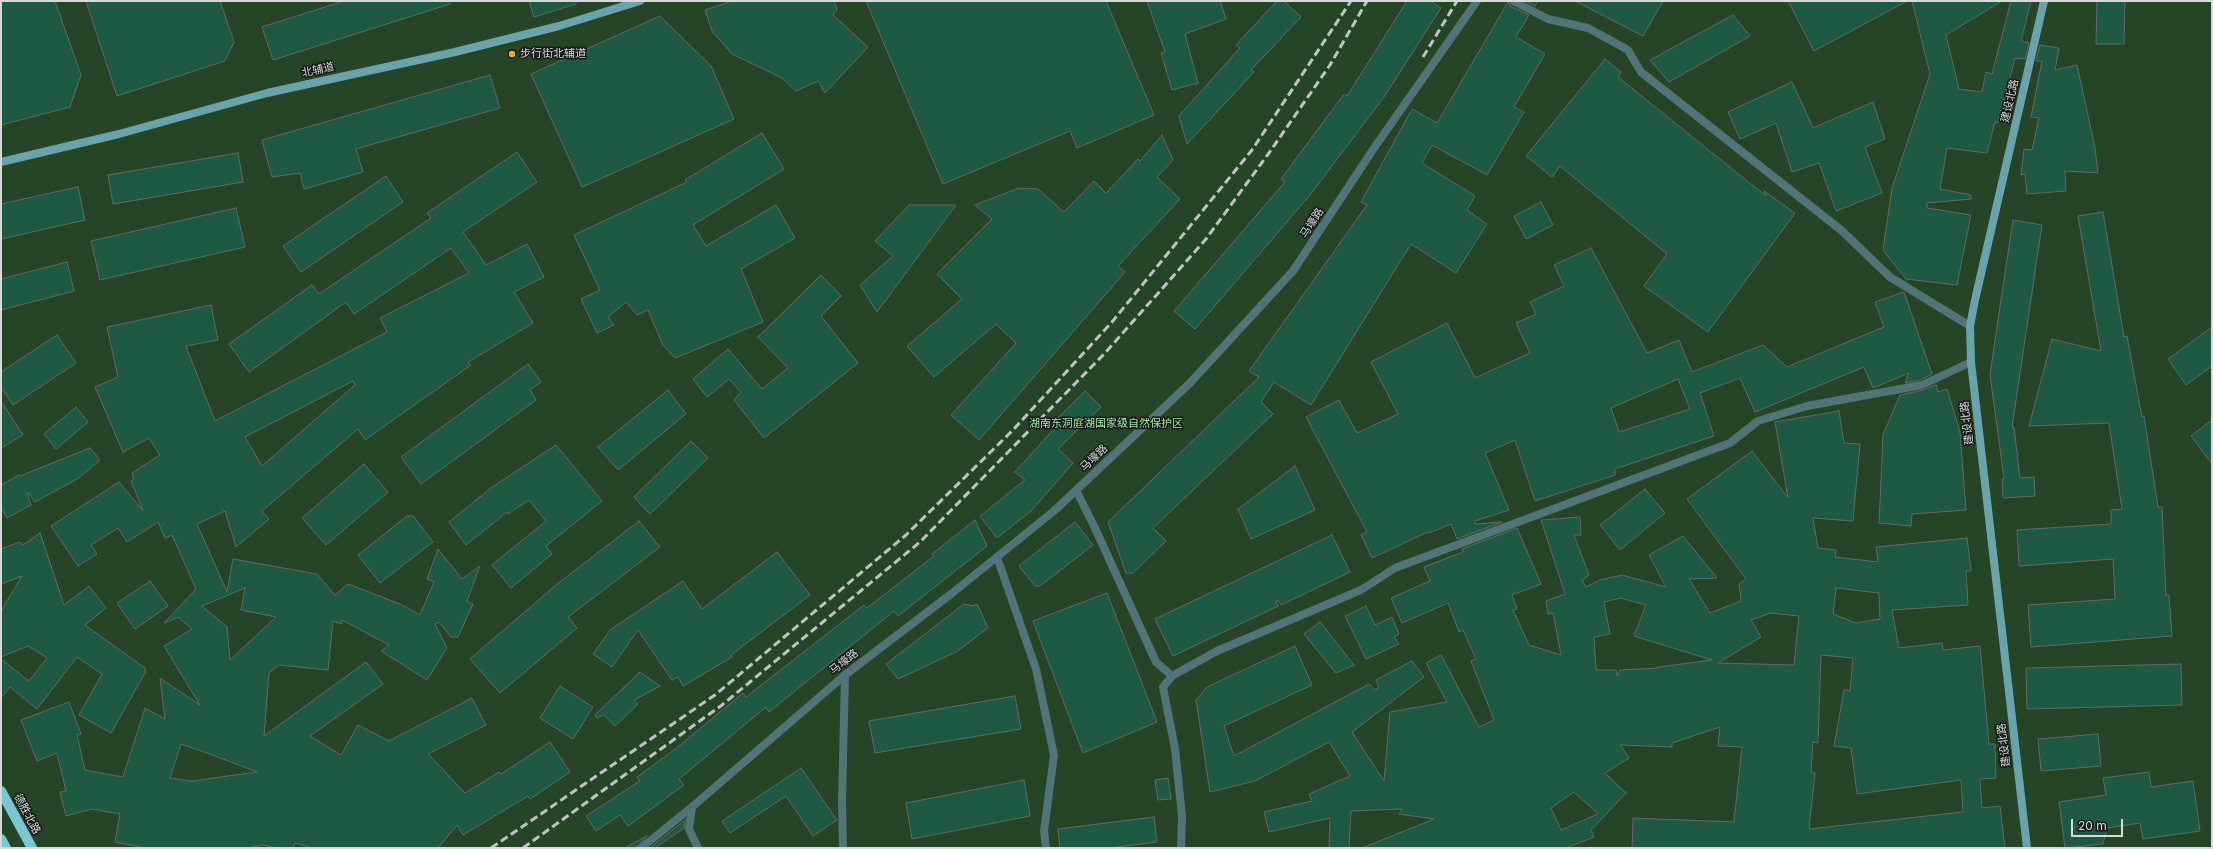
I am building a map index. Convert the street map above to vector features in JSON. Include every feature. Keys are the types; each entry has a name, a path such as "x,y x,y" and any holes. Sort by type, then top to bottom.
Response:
{"main road":[{"name":"北辅道","path":"1,162 119,134 267,93 455,52 559,26 640,1"},
{"name":"建设北路","path":"2027,848 1971,362 1970,326 2044,1"},
{"name":"德胜北路","path":"1,791 32,848"},
{"path":"1,839 6,848"}],"street":[{"name":"马壕路","path":"641,848 692,807 845,675 997,557 1076,490 1189,384 1293,271 1372,151 1477,1"},
{"path":"1513,1 1548,19 1588,28 1628,50 1641,72 1841,230 1890,277 1970,326"},
{"path":"1180,848 1182,816 1175,749 1163,687 1172,676 1217,651 1361,590 1395,568 1730,444 1758,421 1808,406 1922,385 1971,362"},
{"path":"1076,490 1095,528 1156,662 1172,676"},
{"path":"997,557 1036,670 1054,755 1044,831 1046,848"},
{"path":"843,848 842,802 845,675"},
{"path":"692,807 688,829 698,848"}],"green space":[{"name":"湖南东洞庭湖国家级自然保护区","path":"1,1 2212,1 2212,848 1,848"}],"building":[{"path":"1,1 55,1 81,75 70,107 1,125"},
{"path":"86,1 220,1 234,42 225,61 117,96"},
{"path":"344,1 449,1 450,4 273,60 262,27"},
{"path":"529,1 576,1 576,4 534,17"},
{"path":"732,1 834,1 837,10 833,15 868,47 825,93 818,81 796,91 782,78 732,54 712,31 705,10"},
{"path":"866,1 1106,1 1154,115 1077,148 1070,131 943,184"},
{"path":"1147,1 1220,1 1226,19 1185,34 1198,83 1172,90 1161,53 1165,52"},
{"path":"1277,1 1284,1 1301,17 1251,70 1254,72 1187,144 1179,116 1240,48 1236,45"},
{"path":"1407,1 1430,1 1441,8 1384,97 1310,195 1195,329 1174,311 1285,182 1281,179 1344,94 1347,96"},
{"path":"1525,1 1538,1 1535,6"},
{"path":"1575,1 1663,1 1643,36"},
{"path":"1788,1 1907,1 1814,51"},
{"path":"1912,1 2002,1 1946,35 1959,89 1982,92 1986,72 1992,74 2011,1 2031,1 2021,41 2029,43 2025,59 2015,58 1998,123 1995,122 1987,153 1947,148 1940,189 1971,195 1971,199 1927,203 1927,208 1971,215 1957,285 1906,279 1883,250 1892,188 1930,74"},
{"path":"2097,1 2125,1 2124,44 2096,44"},
{"path":"1508,2 1510,6 1529,15 1516,37 1545,54 1514,107 1524,112 1487,175 1432,145 1422,163 1475,196 1467,210 1487,224 1456,273 1411,244 1311,405 1274,382 1261,402 1273,414 1153,528 1166,541 1133,573 1126,573 1108,522 1259,377 1249,371 1367,205 1361,202 1412,109 1437,123"},
{"path":"1733,15 1750,36 1669,82 1650,60"},
{"path":"660,16 711,66 734,119 582,187 531,74"},
{"path":"2040,45 2059,48 2055,70 2077,65 2095,148 2098,173 2065,171 2066,191 2027,194 2025,174 2021,175 2024,149 2032,150 2039,118 2031,117 2042,61 2036,61"},
{"path":"1605,59 1621,72 1618,77 1766,196 1764,191 1795,213 1708,332 1644,286 1667,254 1560,166 1552,177 1526,156"},
{"path":"490,75 500,108 356,149 363,172 304,189 300,173 272,177 262,140"},
{"path":"1792,82 1813,128 1873,102 1885,139 1865,147 1882,193 1836,211 1819,163 1792,172 1776,123 1740,139 1728,112"},
{"path":"762,133 784,169 693,225 706,246 776,205 795,238 741,269 763,322 675,358 663,345 648,310 637,315 626,302 608,317 614,325 597,333 581,299 600,290 574,235 687,182 685,180"},
{"path":"1162,135 1173,160 1157,177 1180,199 1118,266 1125,272 979,440 951,415 1016,343 996,324 934,377 907,346 962,299 937,274 992,219 975,205 1019,188 1038,189 1064,212 1094,181 1106,193 1138,159 1140,161"},
{"path":"517,152 537,182 463,232 486,265 527,244 544,277 514,292 533,323 468,362 471,365 365,440 358,429 262,511 269,519 236,547 225,511 197,524 227,592 233,559 317,574 335,595 348,584 400,604 420,615 434,582 427,579 438,549 462,579 480,566 467,601 473,604 458,637 451,637 439,622 435,624 447,648 427,680 381,651 389,645 342,620 341,624 333,621 328,670 279,665 269,673 264,736 366,662 383,684 310,736 341,755 358,725 389,741 472,698 486,725 428,754 465,793 499,772 501,774 550,742 570,772 530,799 528,796 463,835 457,825 438,848 312,848 295,843 293,848 275,848 264,845 246,848 146,848 115,842 120,814 92,809 66,816 60,792 66,791 57,753 37,761 21,720 69,702 81,734 77,735 85,770 123,777 145,708 165,719 160,678 200,705 164,646 192,629 178,617 164,623 196,589 172,535 165,538 158,522 127,542 118,528 91,545 97,554 78,566 51,526 119,482 143,511 131,481 134,479 132,473 160,455 149,438 123,452 95,387 118,377 107,327 211,305 218,340 186,346 215,421 387,332 380,318 469,273 451,248 354,314 346,302 249,372 229,344 312,285 319,294 431,218 427,213","holes":["353,381 355,385 262,466 245,437","245,588 241,610 276,617 230,660 227,627 202,606","181,744 257,772 192,781 170,778"]},
{"path":"238,153 243,182 113,204 108,175"},
{"path":"386,176 403,202 301,272 283,246"},
{"path":"78,187 85,220 1,239 1,204"},
{"path":"1541,202 1553,225 1526,239 1514,216"},
{"path":"909,205 956,205 877,312 860,285 893,256 875,241"},
{"path":"236,208 245,247 100,280 91,241"},
{"path":"2103,212 2124,337 2127,336 2142,417 2144,416 2158,507 2162,507 2166,595 2169,595 2172,636 2031,647 2028,605 2115,599 2113,559 2019,566 2017,530 2111,524 2111,510 2122,509 2109,423 2029,426 2052,339 2101,351 2078,216"},
{"path":"2013,220 2042,225 2012,427 2014,427 2020,478 2034,477 2035,496 2003,498 2002,479 2004,479 1990,374"},
{"path":"1591,248 1647,353 1679,340 1692,372 1763,345 1787,367 1884,327 1875,302 1904,292 1932,374 1920,380 1905,383 1909,373 1873,388 1864,367 1755,412 1740,378 1700,393 1714,436 1615,469 1615,475 1535,501 1515,440 1485,453 1509,510 1475,521 1475,524 1502,522 1457,539 1451,524 1429,533 1428,532 1372,558 1361,535 1367,532 1306,417 1339,400 1357,433 1398,414 1371,362 1447,323 1475,378 1530,353 1516,323 1536,314 1530,302 1564,286 1554,265","holes":["1678,379 1690,409 1619,432 1611,408"]},
{"path":"67,262 74,291 1,310 1,279"},
{"path":"821,275 841,296 821,316 858,363 764,438 734,400 741,392 729,379 707,397 693,379 728,349 762,389 788,368 758,337"},
{"path":"2212,327 2212,366 2186,385 2168,359"},
{"path":"57,335 76,363 13,405 1,387 1,372"},
{"path":"528,364 541,382 530,390 536,400 421,484 401,457"},
{"path":"1936,385 1938,392 1947,389 1960,432 1966,510 1912,514 1911,526 1879,523 1883,435 1900,395 1923,390"},
{"path":"668,390 686,414 618,470 598,447"},
{"path":"1085,391 1101,407 1058,449 1073,463 1031,511 997,538 980,516 1025,480 1015,472 1061,421 1058,418"},
{"path":"1,401 23,435 1,448"},
{"path":"76,407 88,422 56,449 44,434"},
{"path":"1839,411 1844,443 1860,444 1853,521 1813,518 1818,548 1836,550 1835,557 1878,562 1876,547 1967,538 1971,571 1966,571 1968,605 1892,610 1899,648 1942,643 1943,650 1980,646 1989,744 1995,744 1996,778 1980,779 1982,808 2000,806 2005,848 1632,848 1633,818 1734,822 1742,747 1718,746 1720,727 1672,743 1672,747 1620,745 1629,758 1605,773 1626,793 1591,830 1594,837 1566,848 1362,848 1434,819 1399,814 1402,809 1351,811 1349,848 1329,848 1330,818 1269,832 1264,812 1312,801 1309,794 1350,776 1329,742 1255,781 1210,792 1196,700 1207,687 1295,646 1312,685 1224,726 1234,756 1369,684 1375,690 1379,687 1376,680 1412,661 1424,677 1352,732 1384,781 1390,712 1447,702 1426,663 1441,655 1479,727 1494,720 1471,661 1476,659 1463,630 1459,632 1448,603 1402,623 1391,598 1430,581 1424,567 1463,552 1462,549 1517,528 1541,584 1512,595 1517,609 1513,610 1529,645 1561,655 1553,613 1548,614 1546,601 1565,594 1541,520 1580,517 1581,535 1574,535 1589,575 1582,580 1586,587 1600,580 1622,575 1666,587 1649,555 1683,536 1717,578 1689,579 1710,613 1741,601 1739,584 1746,579 1687,499 1752,451 1788,498 1775,422","holes":["1836,588 1879,593 1880,619 1856,623 1833,614","1621,598 1646,605 1634,636 1712,660 1658,668 1620,670 1617,676 1616,670 1596,670 1594,637 1610,634 1604,602","1771,613 1799,616 1794,665 1718,663 1761,637 1751,620","1821,655 1853,658 1850,691 1844,690 1834,746 1851,748 1857,794 1961,780 1963,812 1809,829 1815,773 1811,773 1813,742 1818,743","1574,792 1598,814 1561,830 1551,808"]},
{"path":"2212,420 2212,464 2191,436"},
{"path":"691,441 708,458 650,514 634,497"},
{"path":"556,445 602,501 546,546 552,554 511,588 492,565 546,521 529,500 508,514 507,512 466,545 449,522 491,488"},
{"path":"90,448 100,460 79,478 35,502 29,493 27,493 31,505 7,518 1,507 1,485 19,475 20,476"},
{"path":"364,464 388,492 326,545 302,518"},
{"path":"1295,466 1315,510 1251,539 1238,509"},
{"path":"1645,489 1665,513 1620,550 1600,525"},
{"path":"407,516 413,516 433,542 380,583 358,555"},
{"path":"975,520 987,546 898,616 894,611 769,712 766,707 679,779 684,785 628,826 620,815 596,831 586,816 640,781 637,777 674,750 743,693 746,697 864,605 867,608 934,556 932,554"},
{"path":"639,521 660,547 568,617 577,628 500,693 470,659 556,585"},
{"path":"1075,522 1093,545 1040,586 1035,586 1019,566"},
{"path":"40,533 64,605 89,586 106,608 85,625 145,668 145,673 111,733 79,715 102,674 77,657 37,709 10,687 1,698 1,659 29,681 47,658 28,646 1,657 1,611 22,576 1,584 1,549 20,542 23,545"},
{"path":"1332,535 1350,572 1281,605 1278,600 1276,601 1278,606 1173,656 1155,619"},
{"path":"777,552 810,595 731,655 732,657 683,686 678,677 672,680 638,630 612,667 593,654 610,630 683,581 702,609"},
{"path":"150,581 168,606 135,629 117,603"},
{"path":"1107,593 1157,722 1083,753 1033,621"},
{"path":"964,604 973,606 977,604 988,628 956,652 898,679 886,664"},
{"path":"1366,606 1375,625 1392,617 1399,634 1394,637 1399,644 1366,659 1345,616"},
{"path":"1320,622 1354,665 1336,673 1304,634"},
{"path":"2181,664 2182,705 2027,709 2026,668"},
{"path":"640,672 660,686 634,700 638,704 615,726 604,715 597,718 595,715"},
{"path":"560,686 593,707 573,739 540,718"},
{"path":"1015,696 1021,729 875,753 869,721"},
{"path":"2098,734 2101,766 2041,771 2038,739"},
{"path":"801,768 837,820 813,836 786,796 730,833 722,821"},
{"path":"2149,772 2151,787 2193,781 2200,831 2143,839 2140,823 2107,828 2103,844 2065,848 2059,802 2106,795 2103,778"},
{"path":"1168,778 1171,799 1158,800 1155,780"},
{"path":"1024,780 1030,816 912,839 906,803"},
{"path":"1154,817 1157,842 1109,848 1060,848 1058,829"},
{"path":"685,820 684,828 655,848 650,848"},
{"path":"647,836 636,848 624,848"}],"railway":[{"path":"491,848 715,695 906,535 1013,430 1112,322 1252,150 1351,1"},
{"path":"523,848 722,705 920,542 1106,352 1206,239 1269,153 1330,65 1367,1"},
{"path":"1423,57 1457,1"}],"place":[{"name":"步行街北辅道","path":"512,54"}]}
